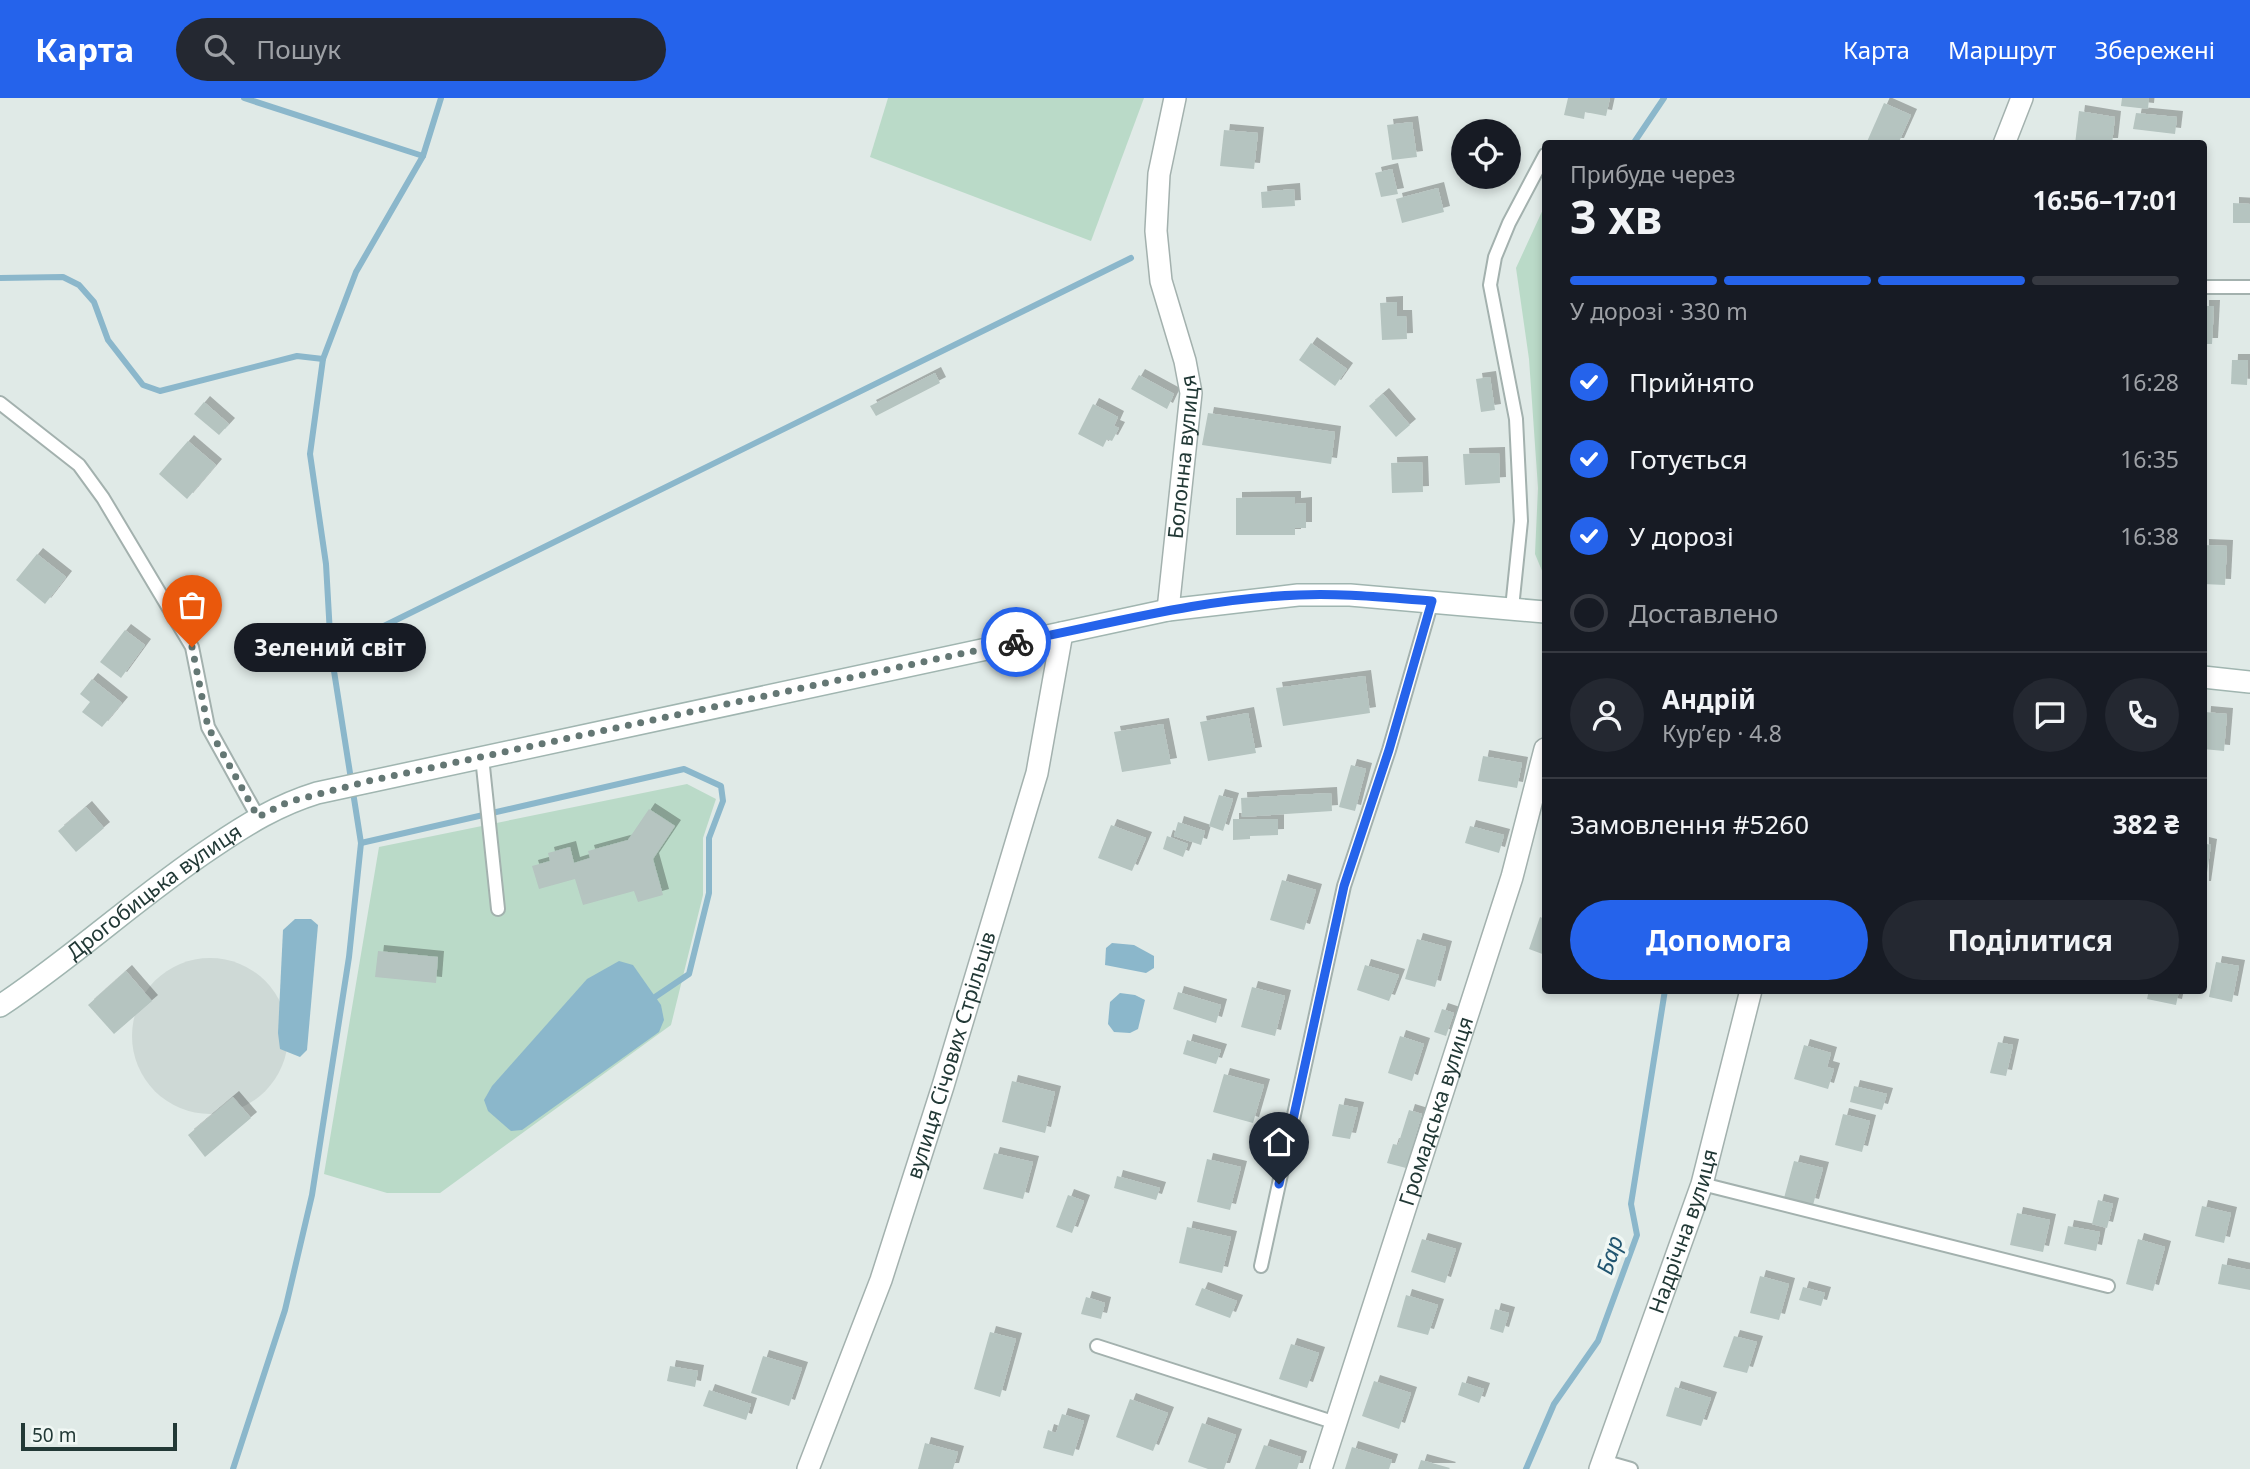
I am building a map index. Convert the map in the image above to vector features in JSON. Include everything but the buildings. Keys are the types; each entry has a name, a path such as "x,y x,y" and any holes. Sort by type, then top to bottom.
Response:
{"street":[{"name":"Болонна вулиця","path":"1168,610 1191,393 1185,360 1161,281 1156,231 1159,174 1175,98"},
{"path":"2005,140 2021,98"},
{"name":"Дрогобицька вулиця","path":"0,1006 43,976 140,898 258,817 288,802 339,788 1168,610 1298,595 1350,595 1542,612"},
{"name":"вулиця Січових Стрільців","path":"808,1469 881,1280 943,1086 1037,773 1062,633"},
{"path":"2207,677 2250,682"},
{"name":"Громадська вулиця","path":"1321,1469 1512,877 1542,761"},
{"name":"Надрічна вулиця","path":"1602,1465 1702,1184 1751,994"}],"lane":[{"path":"1513,608 1521,521 1516,419 1490,285 1495,257 1509,223 1542,161"},
{"path":"2207,287 2250,287"},
{"path":"0,403 79,465 103,498 192,647 208,727 258,817"},
{"path":"1261,1266 1344,886 1389,750 1432,601"},
{"path":"482,757 499,909"},
{"path":"1702,1184 2108,1286"},
{"path":"1097,1346 1336,1423"},
{"path":"1602,1465 1631,1469"}],"shaded area":[{"path":"210,958 240,964 265,981 282,1006 288,1036 282,1066 265,1091 240,1108 210,1114 180,1108 155,1091 138,1066 132,1036 138,1006 155,981 180,964"}],"green space":[{"path":"888,98 1144,98 1091,241 870,157"},
{"path":"1542,212 1542,571 1535,554 1538,488 1529,359 1516,268"},
{"path":"687,784 716,799 703,838 703,895 671,1025 440,1193 387,1193 324,1174 379,847"}],"water":[{"path":"295,919 311,919 318,925 307,1050 300,1057 280,1049 278,1033 283,930"},
{"path":"1112,943 1134,945 1154,956 1154,968 1146,973 1105,965 1106,948"},
{"path":"619,961 633,965 661,1005 664,1020 659,1032 522,1130 511,1131 488,1111 484,1100 492,1086 587,979"},
{"path":"1120,993 1135,995 1145,1000 1138,1029 1130,1033 1114,1032 1108,1024 1110,1002"}],"waterway":[{"path":"244,98 423,156"},
{"path":"233,1469 285,1310 312,1195 349,957 361,843 331,652 326,564 310,454 323,359 356,272 423,156 441,98"},
{"name":"Бар","path":"1636,140 1664,98"},
{"path":"331,652 1131,258"},
{"path":"0,278 63,277 79,285 94,302 108,340 143,385 160,391 297,356 323,359"},
{"path":"361,843 684,769 721,786 723,801 709,838 709,893 689,974 655,997"},
{"name":"Бар","path":"1526,1469 1554,1404 1598,1341 1637,1235 1631,1204 1664,994"}],"way so far":[{"path":"192,647 208,727 258,817 288,802 317,793 1016,642"}],"place":[{"name":"Зелений світ","path":"192,647"}],"route":[{"path":"1016,642 1168,610 1251,599 1350,595 1432,601 1389,750 1344,886 1279,1184"}]}
